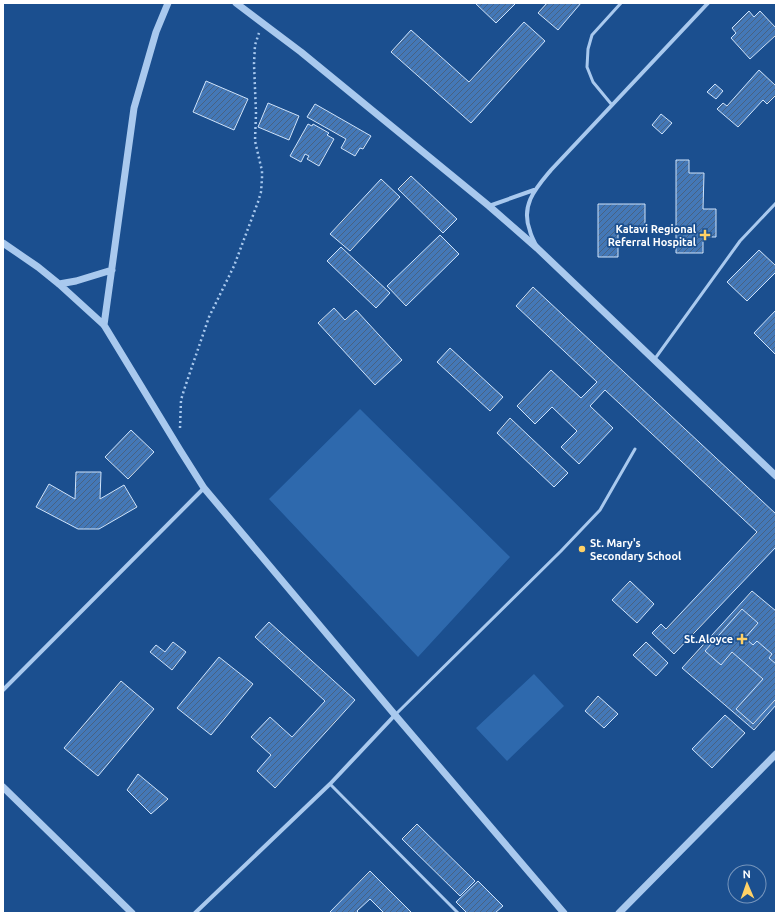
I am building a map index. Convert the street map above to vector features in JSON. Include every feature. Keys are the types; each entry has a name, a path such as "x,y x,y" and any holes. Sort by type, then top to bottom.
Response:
{"street":[{"path":"104,325 134,108 156,32 168,3"},
{"path":"236,3 301,52 489,206 537,248 776,476"},
{"path":"537,248 529,230 527,218 528,205 534,190 708,3"},
{"path":"489,206 534,190"},
{"path":"3,243 38,267 59,284 104,325 204,488 395,716 564,913"},
{"path":"59,284 76,281 112,270"},
{"path":"3,690 204,488"},
{"path":"195,913 330,784 395,716"},
{"path":"619,913 776,754"},
{"path":"3,787 132,913"}],"lane":[{"path":"612,105 593,82 587,67 588,49 592,35 621,3"},
{"path":"654,360 740,241 776,204"},
{"path":"395,716 561,551 600,510 635,449"},
{"path":"330,784 458,913"}],"path":[{"path":"180,450 181,400 184,390 210,316 234,266 261,192 262,171 255,141 256,113 254,64 255,45 262,23"}],"shaded area":[{"path":"360,409 510,557 418,657 269,499"},
{"path":"534,674 564,706 507,761 476,728"}],"building":[{"path":"475,3 516,3 496,23"},
{"path":"547,3 581,3 558,30 538,13"},
{"path":"749,11 754,17 760,11 776,28 776,35 750,59 731,38 736,33 732,28"},
{"path":"524,22 545,41 471,123 391,52 411,30 469,82"},
{"path":"759,70 776,86 776,95 767,104 763,100 738,127 717,109 723,103 727,106"},
{"path":"206,81 248,99 234,130 193,112"},
{"path":"715,84 723,91 716,99 707,92"},
{"path":"268,103 299,116 289,140 258,127"},
{"path":"315,104 371,136 363,149 360,148 355,156 341,148 346,139 307,117"},
{"path":"661,114 672,123 662,134 652,125"},
{"path":"308,124 312,126 313,124 329,133 327,135 334,139 319,166 307,159 309,156 305,154 301,162 290,156"},
{"path":"676,160 689,160 689,173 704,173 703,209 716,209 716,237 703,237 703,253 676,253"},
{"path":"411,176 457,219 443,233 398,189"},
{"path":"381,179 400,197 350,251 330,234"},
{"path":"598,204 645,204 645,230 618,230 618,257 598,257"},
{"path":"440,235 459,254 406,306 387,286"},
{"path":"341,247 390,293 376,308 327,261"},
{"path":"759,250 776,266 776,272 747,301 727,282"},
{"path":"533,287 776,514 776,547 674,654 652,633 661,624 666,629 757,532 605,390 590,406 613,428 579,464 561,447 577,431 552,407 535,424 517,406 551,370 581,398 597,382 516,306"},
{"path":"334,308 345,320 356,310 402,360 375,385 318,323"},
{"path":"776,310 776,355 754,333"},
{"path":"450,348 503,397 490,411 437,362"},
{"path":"510,418 568,473 554,487 497,433"},
{"path":"131,430 154,452 128,479 105,457"},
{"path":"76,472 101,472 100,499 124,485 137,507 99,529 78,529 36,507 49,484 75,499"},
{"path":"630,581 654,604 637,623 612,600"},
{"name":"St.Aloyce","path":"752,591 776,611 776,705 754,730 682,668"},
{"path":"742,609 758,623 745,638 753,645 757,641 772,654 769,658 776,664 776,699 753,724 736,709 763,679 732,652 721,665 705,651"},
{"path":"269,622 355,700 275,788 257,771 271,755 251,737 270,717 292,737 325,701 255,637"},
{"path":"173,642 186,652 172,670 150,652 156,645 165,652"},
{"path":"646,642 668,663 656,676 633,655"},
{"path":"219,657 253,684 211,735 177,708"},
{"path":"121,681 154,709 98,776 64,748"},
{"path":"598,696 618,714 604,728 585,711"},
{"path":"725,715 745,733 712,768 692,749"},
{"path":"138,774 168,799 151,814 127,790"},
{"path":"417,824 475,881 460,896 402,839"},
{"path":"370,871 412,913 384,913 370,899 357,911 359,913 329,913"},
{"path":"478,881 503,906 495,913 467,913 456,902"}],"place":[{"name":"Katavi Regional Referral Hospital","path":"705,235"},
{"name":"St. Mary's Secondary School","path":"582,549"},
{"name":"St.Aloyce","path":"742,639"}]}
